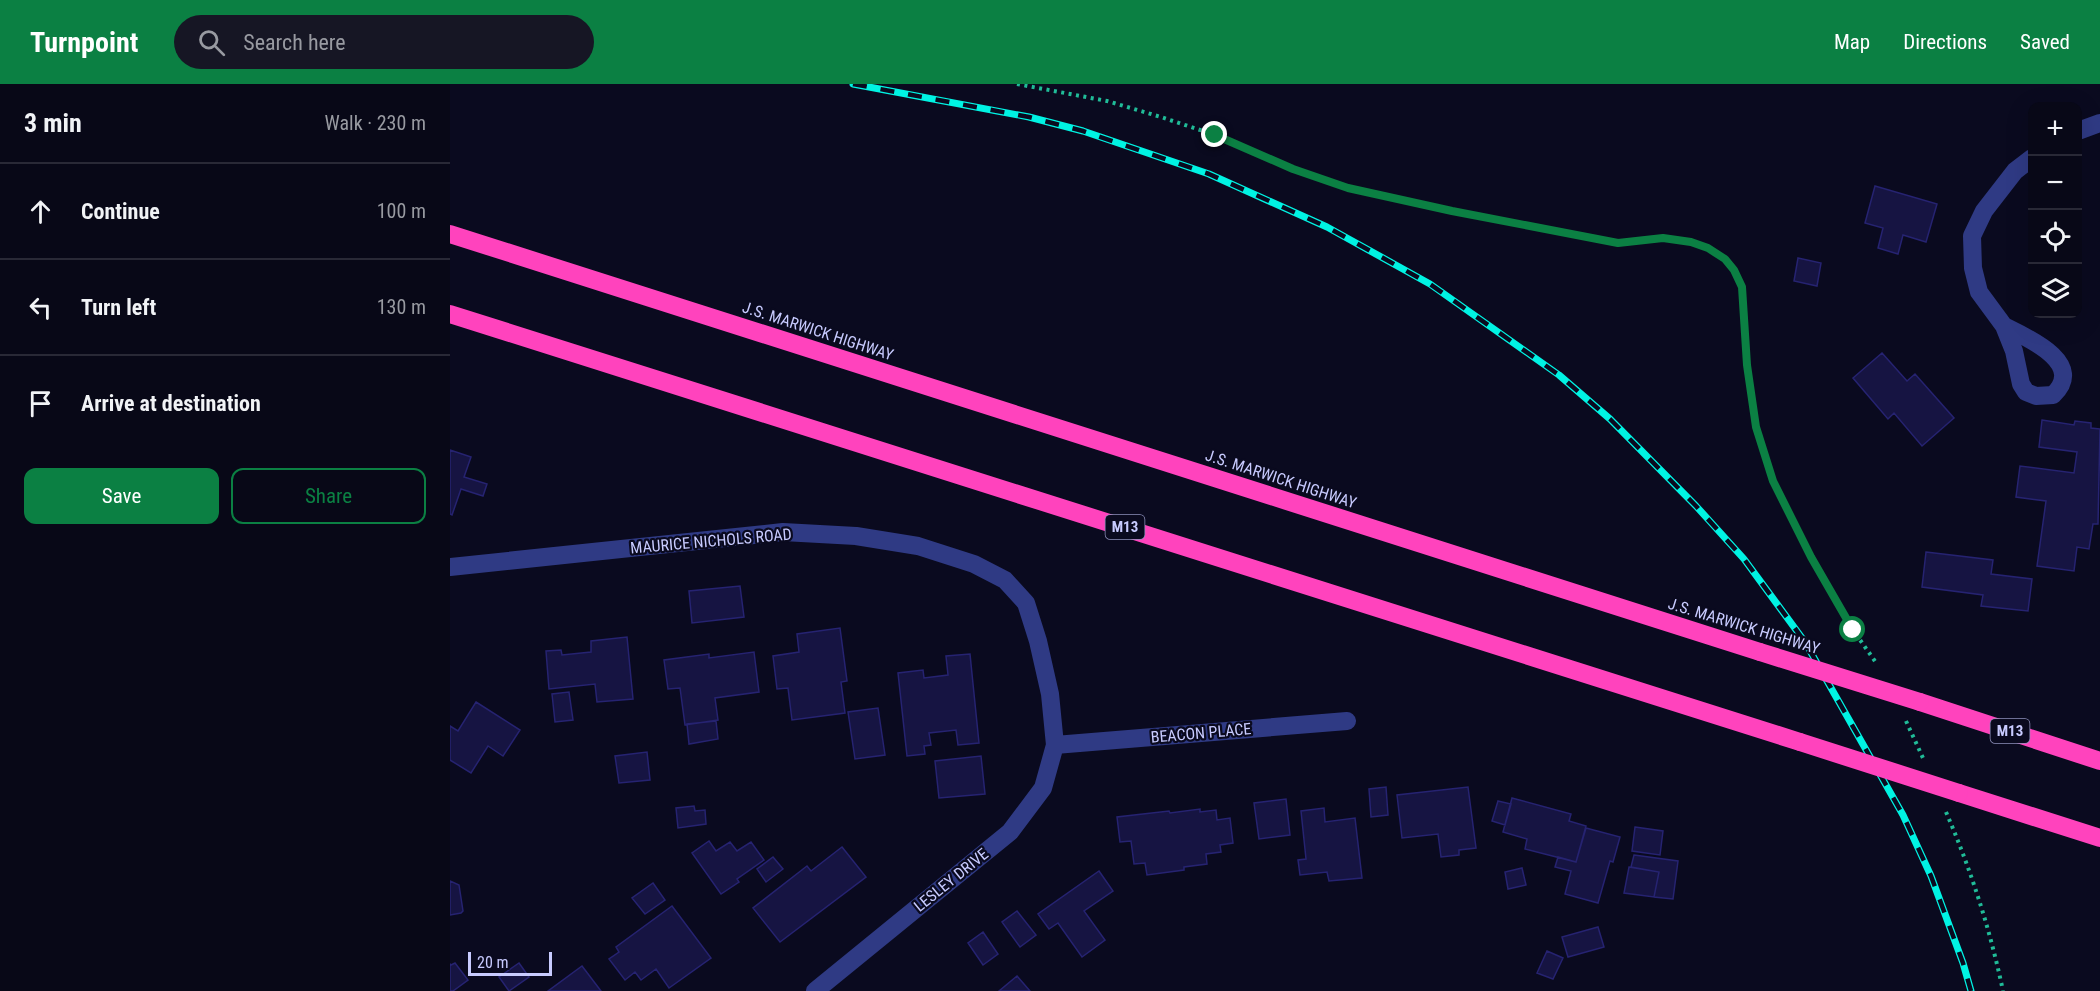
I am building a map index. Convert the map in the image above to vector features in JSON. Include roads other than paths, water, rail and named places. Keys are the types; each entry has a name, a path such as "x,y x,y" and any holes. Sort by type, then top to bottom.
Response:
{"highway":[{"name":"J.S. MARWICK HIGHWAY","path":"450,234 2100,760"},
{"name":"M13","path":"450,314 2100,838"}],"street":[{"path":"2082,130 2100,123"},
{"path":"2004,326 1979,291 1973,268 1972,236 1984,211 2015,171 2028,161"},
{"name":"MAURICE NICHOLS ROAD","path":"450,567 783,532 856,536 918,546 974,564 1005,580 1026,603 1038,641 1050,694 1055,745"},
{"name":"BEACON PLACE","path":"1055,745 1347,721"},
{"name":"LESLEY DRIVE","path":"815,991 1010,832 1043,788 1055,745"}],"railway":[{"path":"853,84 1029,117 1083,131 1209,174 1327,227 1430,284 1559,375 1610,419 1696,506 1744,559 1805,642 1903,815 1931,876 1971,991"}]}
